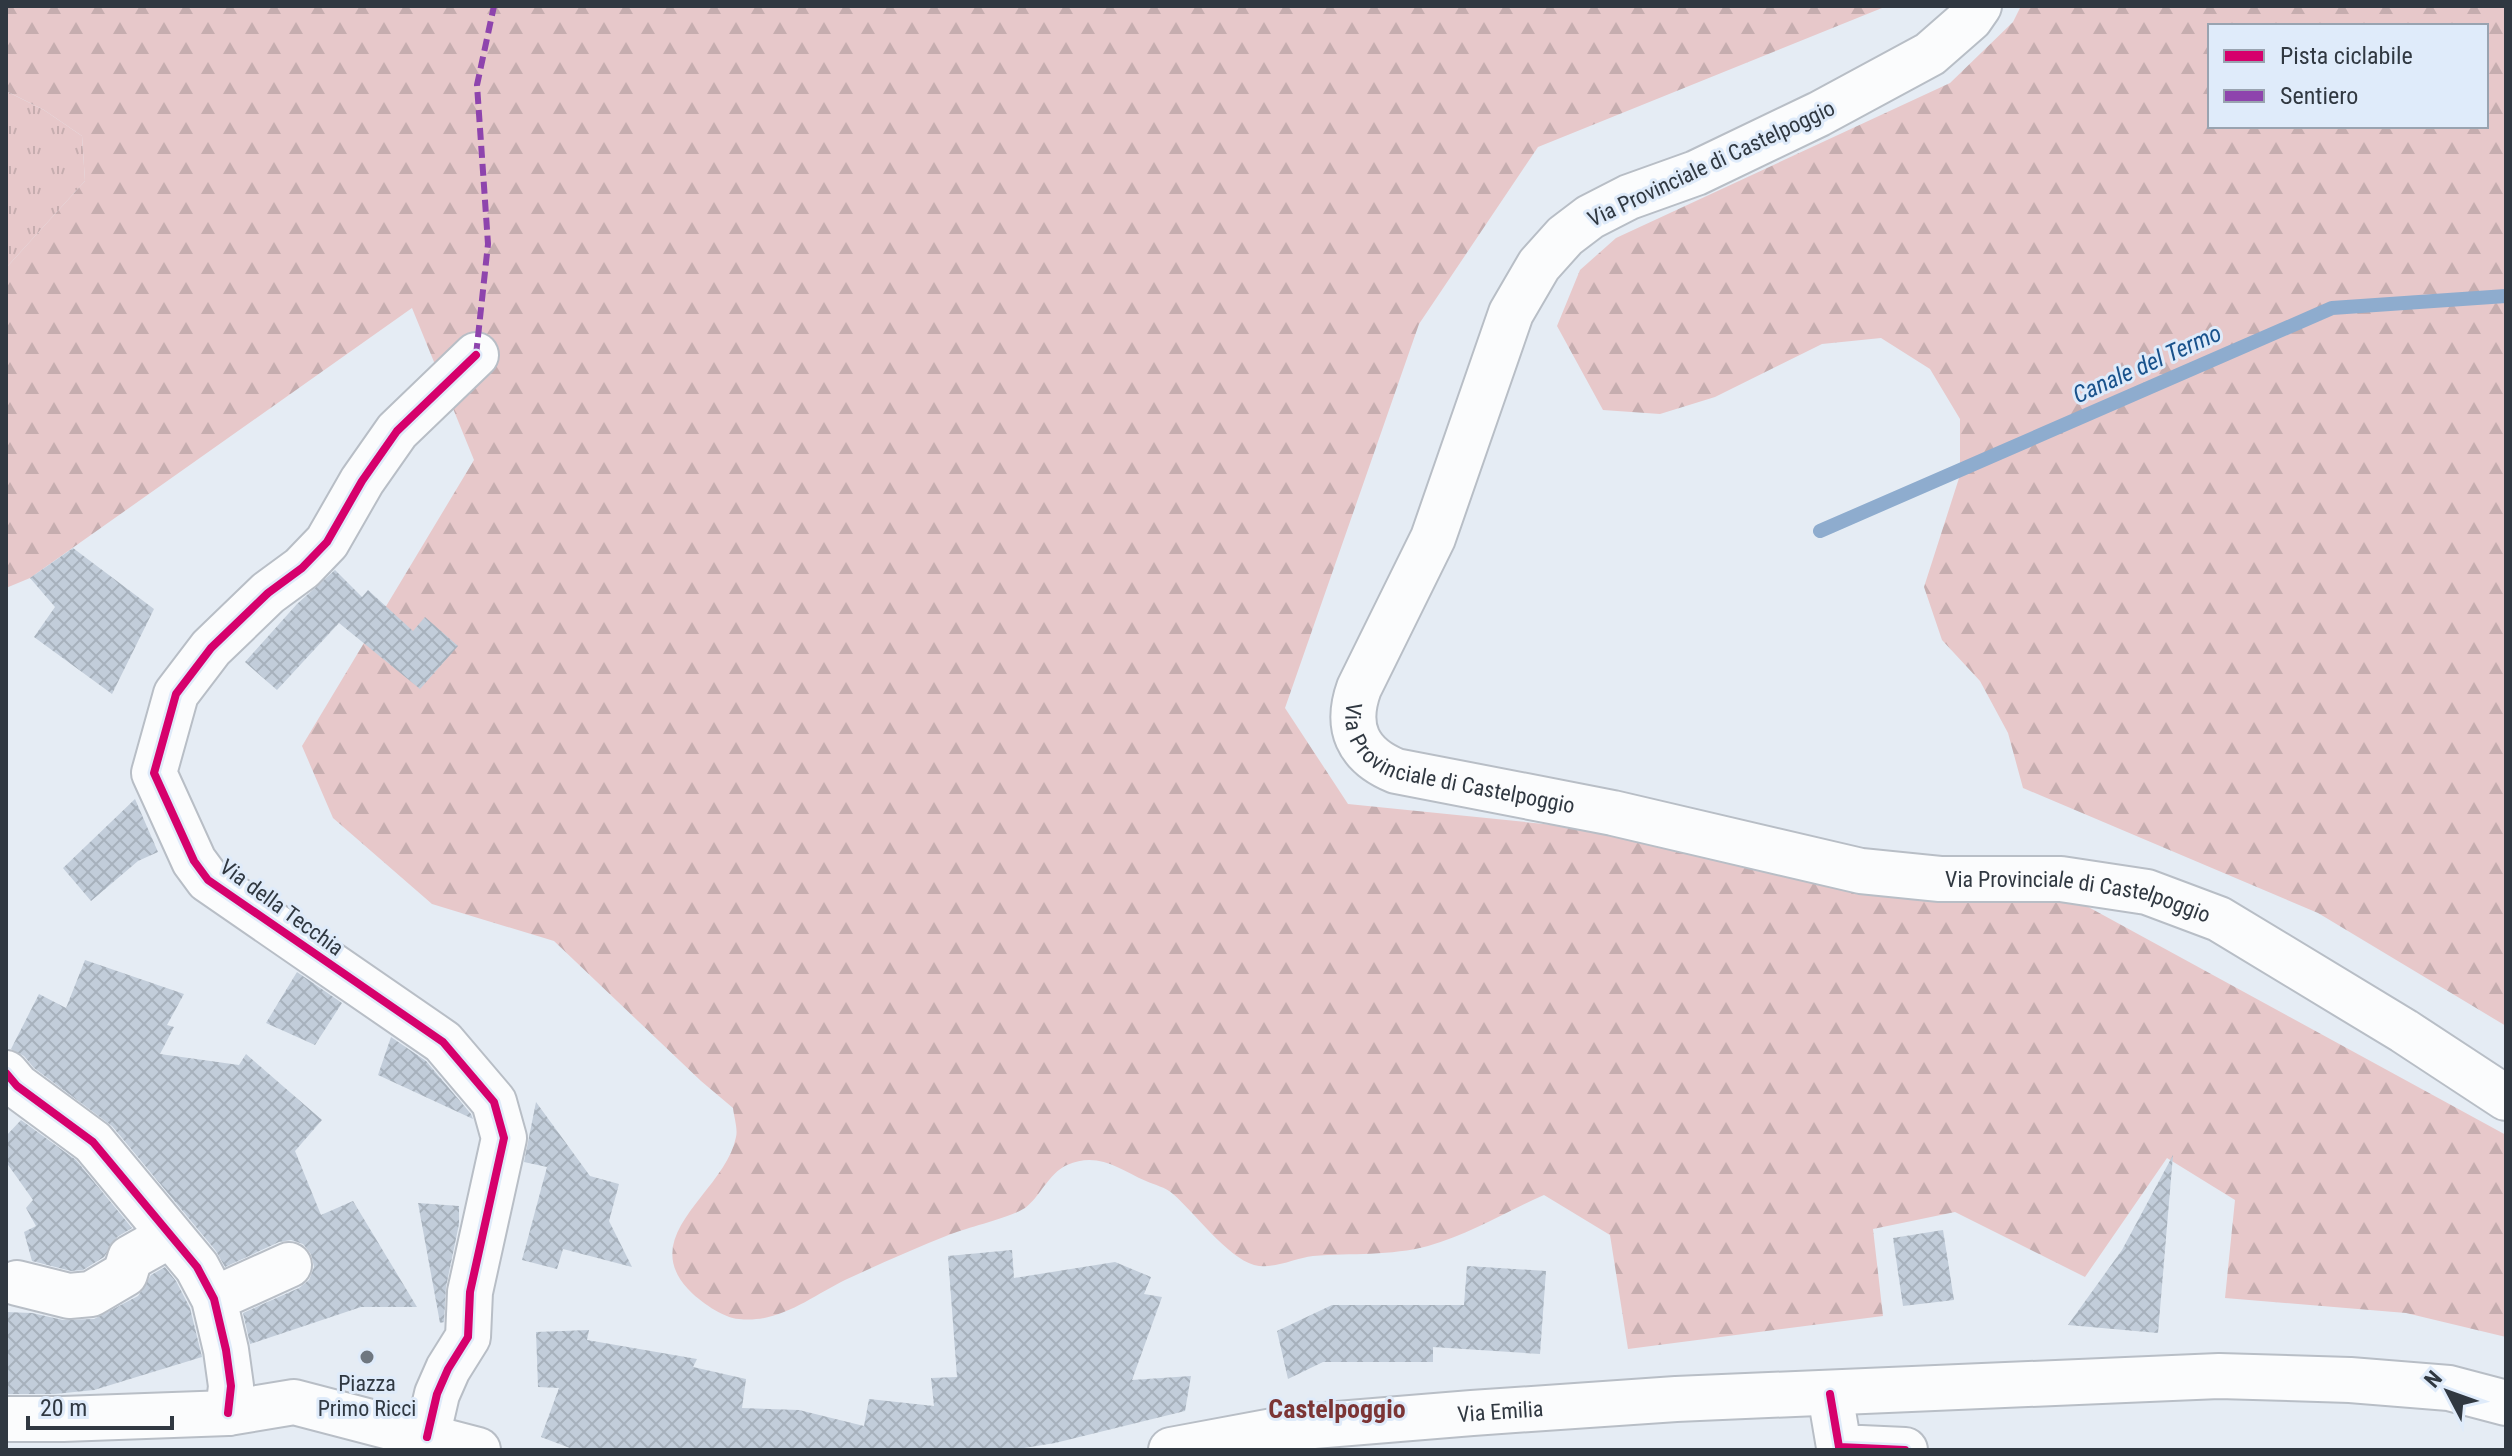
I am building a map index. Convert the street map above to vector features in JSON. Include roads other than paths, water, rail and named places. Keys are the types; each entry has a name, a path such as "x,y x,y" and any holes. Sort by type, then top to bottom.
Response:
{"main road":[{"name":"Via Provinciale di Castelpoggio","path":"1979,6 1970,19 1930,54 1819,114 1696,173 1629,197 1590,217 1565,236 1539,265 1511,313 1433,538 1359,688 1353,705 1357,739 1366,753 1379,764 1396,771 1613,813 1861,871 1940,879 2061,879 2147,892 2219,919 2404,1031 2506,1098"},
{"name":"Via della Tecchia","path":"427,1437 437,1394 468,1337 470,1292 504,1138 494,1102 443,1042 208,880 194,861 154,773 176,694 211,648 327,542 362,481 397,431 476,355"},
{"path":"6,1073 17,1086 93,1142 197,1267 214,1299 226,1350 231,1386 228,1413"},
{"path":"17,1283 56,1295 91,1294 125,1274 130,1258 169,1236"},
{"path":"214,1299 289,1265"},
{"path":"1905,1450 1839,1447 1830,1394 2219,1376 2350,1380 2449,1388 2506,1403"},
{"name":"Via Emilia","path":"1171,1450 1289,1428 1676,1399 1830,1394"},
{"path":"6,1419 228,1413 294,1402 478,1450"}],"waterway":[{"name":"Canale del Termo","path":"1820,531 2332,308 2506,296"}],"place":[{"name":"Piazza Primo Ricci","path":"367,1357"}],"district":[{"name":"Castelpoggio","path":"1337,1409"}]}
